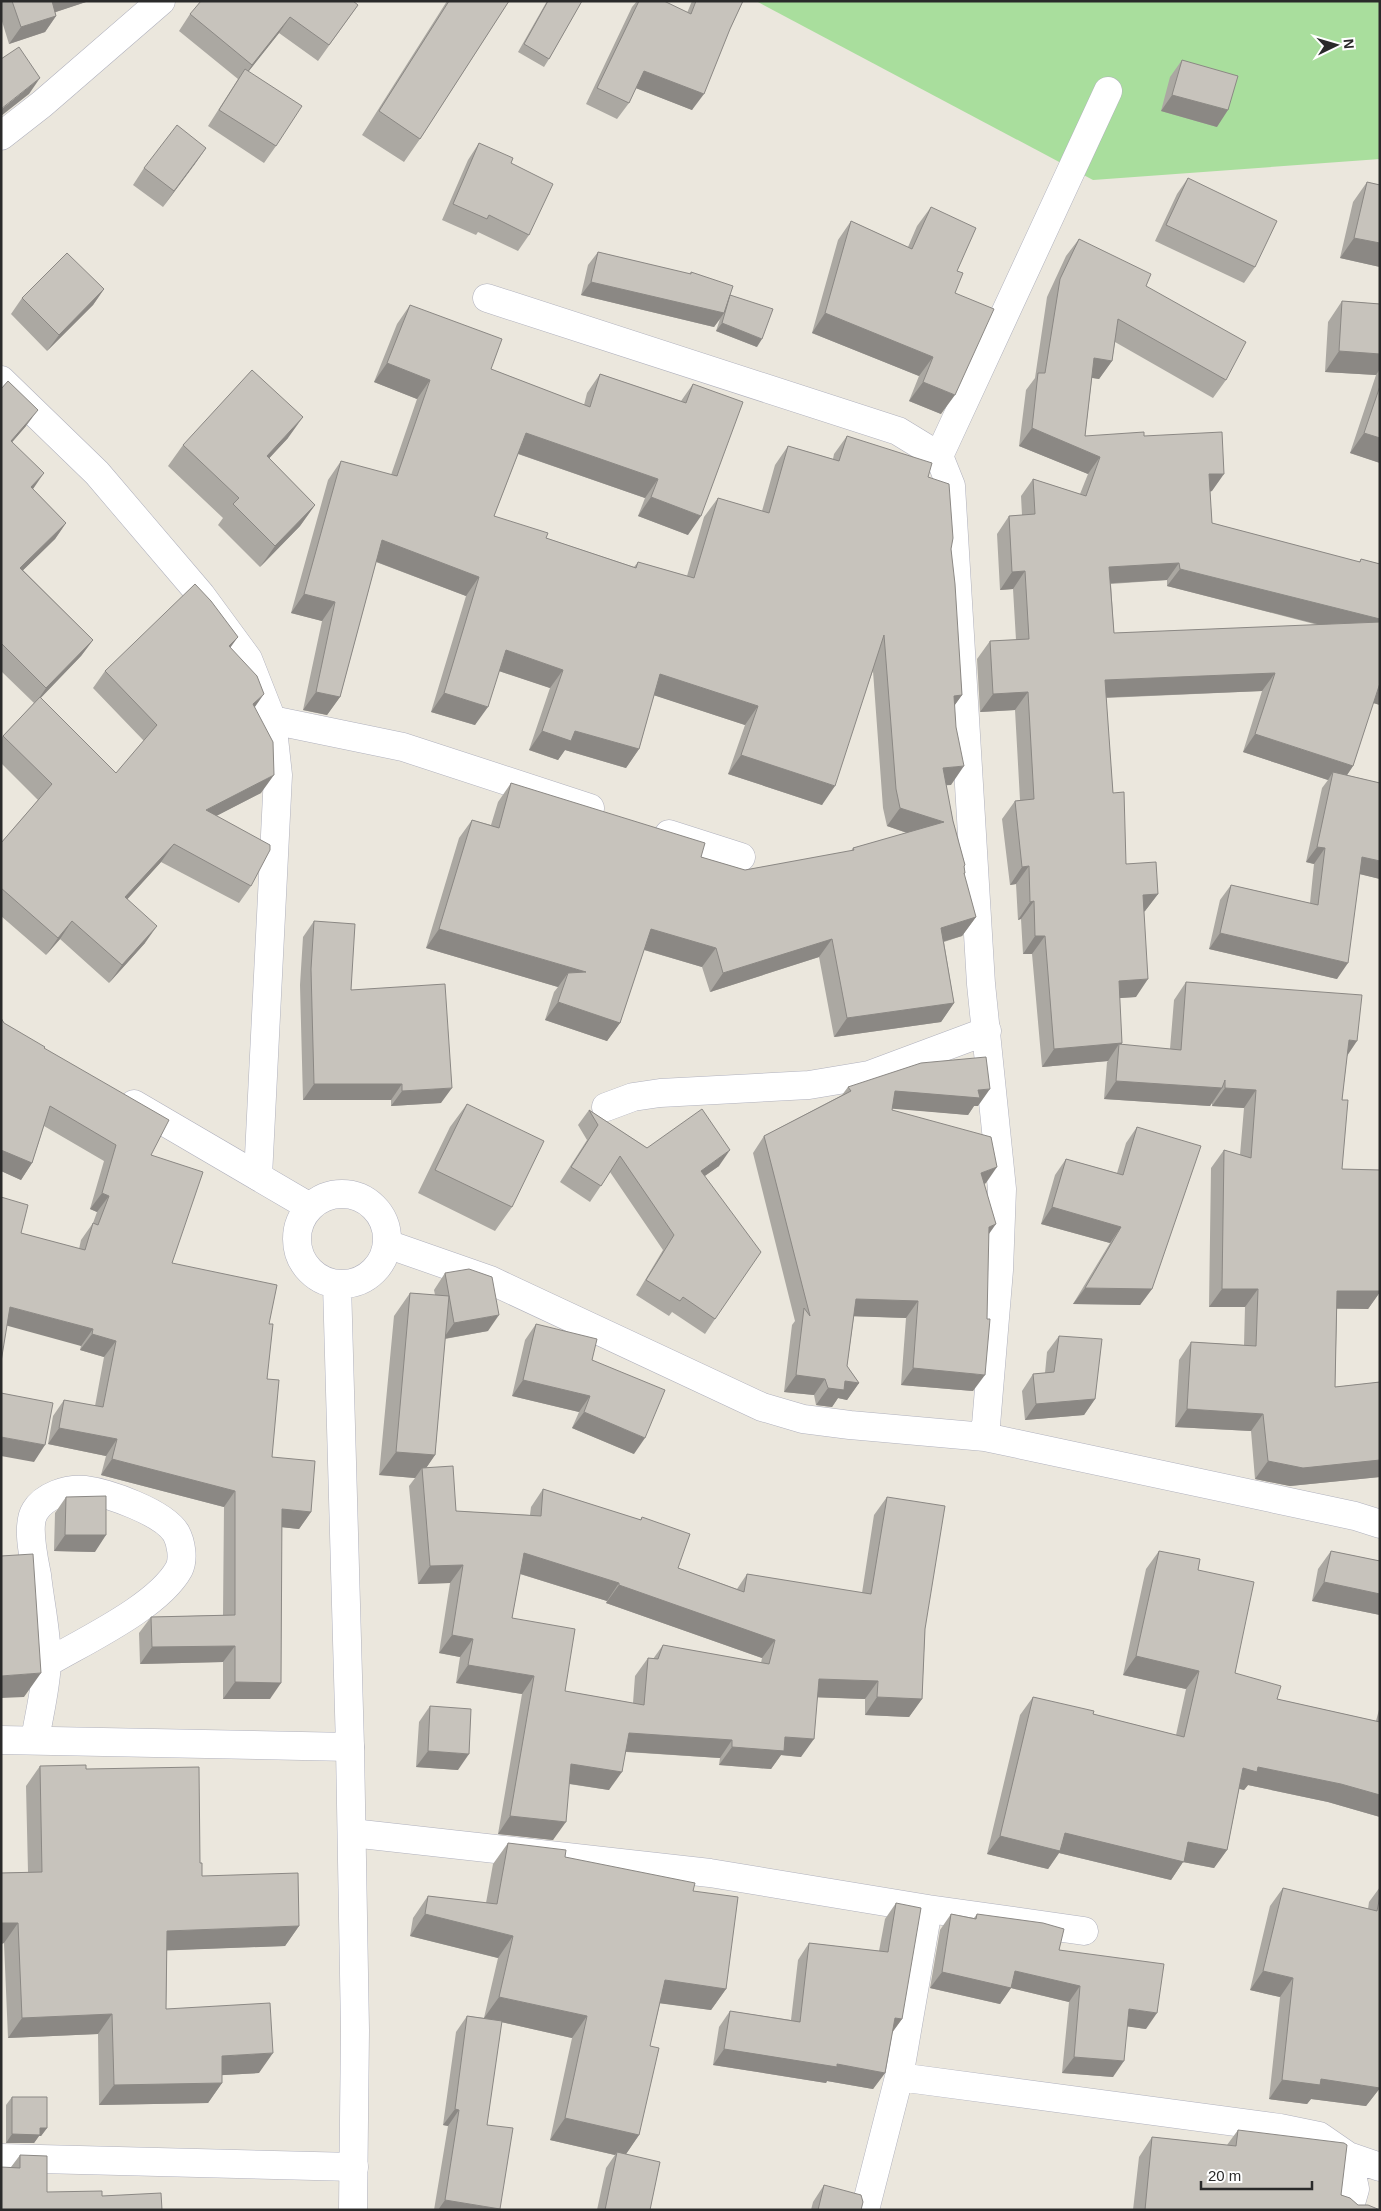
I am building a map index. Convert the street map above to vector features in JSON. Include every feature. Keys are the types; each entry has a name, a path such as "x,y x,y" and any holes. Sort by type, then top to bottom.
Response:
{"street":[{"path":"1,136 42,104 161,1"},
{"path":"939,456 1108,91"},
{"path":"487,298 898,431 939,456 951,486 981,984 1002,1189 999,1270 985,1437"},
{"path":"1,380 97,473 201,595 248,659 272,720 278,775 258,1176"},
{"path":"272,720 403,747 610,814"},
{"path":"647,826 741,857"},
{"path":"606,1107 633,1097 660,1093 810,1085 869,1075 987,1031"},
{"path":"112,1091 310,1207"},
{"path":"344,1194 361,1198 376,1209 385,1226 387,1244 381,1261 370,1274 354,1282 337,1284 318,1278 304,1264 297,1244 299,1224 310,1207 325,1196 344,1194"},
{"path":"387,1244 490,1280 762,1407 803,1419 985,1437 1355,1516 1380,1524"},
{"path":"337,1284 352,1833 355,2030 353,2210"},
{"path":"35,1740 47,1663 31,1537 34,1513 44,1501 63,1492 83,1490 130,1503 154,1514 175,1532 182,1550 180,1568 166,1586 138,1609 47,1663"},
{"path":"1,1740 350,1747"},
{"path":"352,1833 710,1873 928,1909 1084,1931"},
{"path":"866,2210 899,2077 928,1909"},
{"path":"899,2077 1280,2128 1319,2136 1348,2156 1380,2168"},
{"path":"1348,2156 1354,2189 1349,2210"},
{"path":"1,2158 354,2167"}],"green space":[{"path":"756,1 1380,1 1380,159 1093,180"}],"building":[{"path":"12,1 52,1 56,16 21,27"},
{"path":"201,1 353,1 358,5 329,45 290,17 252,65 190,14"},
{"path":"449,1 509,1 420,139 379,111"},
{"path":"548,1 582,1 549,59 524,44"},
{"path":"639,1 664,1 691,14 696,1 743,1 704,94 644,71 629,103 597,88"},
{"path":"19,47 40,78 1,109 1,59"},
{"path":"1182,60 1238,76 1228,110 1172,95"},
{"path":"245,69 302,106 276,146 219,110"},
{"path":"177,125 206,148 174,191 144,168"},
{"path":"479,143 513,158 511,163 553,184 529,235 489,215 487,219 453,204"},
{"path":"1188,178 1277,221 1255,267 1166,225"},
{"path":"1367,182 1380,185 1380,243 1354,238"},
{"path":"931,207 976,228 957,271 963,273 955,293 994,309 955,395 923,382 933,357 825,313 851,221 912,249"},
{"path":"1079,239 1151,274 1146,286 1246,342 1226,380 1118,319 1112,361 1094,358 1085,436 1144,432 1144,436 1222,432 1224,474 1209,474 1212,523 1360,562 1361,559 1380,564 1380,619 1180,569 1179,563 1109,567 1114,633 1380,622 1380,683 1353,766 1255,734 1275,673 1105,680 1113,793 1124,792 1126,864 1156,862 1158,894 1143,895 1148,979 1119,981 1122,1043 1054,1049 1045,936 1035,936 1034,901 1030,902 1029,866 1022,867 1015,801 1034,799 1028,692 993,694 990,641 1029,639 1025,571 1012,572 1009,516 1035,514 1033,479 1086,496 1100,457 1032,428 1038,373 1045,373 1060,279"},
{"path":"598,252 691,274 691,272 733,286 724,313 591,282"},
{"path":"67,253 104,289 59,335 22,298"},
{"path":"730,295 773,309 762,339 722,323"},
{"path":"1342,301 1380,304 1380,354 1339,351"},
{"path":"410,305 502,339 491,369 590,407 600,374 686,403 693,384 743,402 701,516 651,497 658,479 526,433 494,516 548,533 546,538 636,568 638,562 694,578 718,498 769,513 788,446 839,461 847,436 932,463 928,477 949,484 953,538 951,549 962,695 954,696 956,727 964,766 943,768 953,821 965,865 964,873 976,917 941,928 954,1003 847,1018 832,939 723,973 716,948 651,929 620,1023 558,1002 568,973 586,972 439,929 472,820 499,828 511,783 705,843 701,857 745,870 854,850 853,848 944,822 900,808 896,789 884,635 835,786 741,755 758,706 660,674 639,749 575,731 571,741 542,731 563,670 506,650 488,707 444,693 479,577 382,540 340,697 316,692 335,602 304,594 341,461 397,476 430,380 387,363"},
{"path":"252,370 303,417 267,456 315,505 275,546 233,504 239,498 183,445"},
{"path":"8,381 38,410 11,441 44,473 31,487 66,523 20,568 93,640 46,688 1,643 1,389"},
{"path":"1380,386 1380,438 1364,433"},
{"path":"195,584 211,601 238,637 229,646 257,676 264,694 253,704 273,742 274,775 206,810 270,845 270,850 251,886 174,844 125,897 157,926 122,965 72,921 58,938 1,888 1,843 52,784 3,736 40,697 116,773 157,725 105,671"},
{"path":"1333,772 1380,783 1380,861 1362,857 1348,963 1220,933 1231,885 1318,905 1325,848 1317,847"},
{"path":"314,921 355,924 351,990 445,984 452,1088 402,1091 402,1084 314,1084 311,969"},
{"path":"1186,982 1362,995 1357,1041 1349,1040 1342,1100 1348,1100 1342,1169 1380,1170 1380,1291 1337,1291 1335,1387 1380,1382 1380,1460 1303,1468 1268,1461 1263,1414 1187,1409 1191,1342 1256,1346 1258,1289 1222,1289 1224,1150 1251,1158 1256,1090 1225,1088 1225,1080 1222,1088 1116,1081 1119,1044 1181,1050"},
{"path":"1,1018 4,1023 44,1048 169,1120 151,1155 203,1172 172,1263 277,1285 269,1324 273,1324 267,1379 279,1380 272,1457 315,1461 311,1512 282,1509 281,1683 235,1682 235,1646 152,1647 151,1617 235,1615 235,1491 112,1459 117,1439 59,1428 64,1400 103,1407 116,1341 92,1334 93,1329 10,1307 1,1362 1,1197 28,1205 21,1233 85,1250 93,1223 98,1225 109,1196 102,1193 116,1145 50,1106 32,1163 1,1150"},
{"path":"986,1057 990,1089 978,1090 980,1098 895,1091 892,1110 991,1137 997,1167 981,1173 996,1224 989,1227 987,1319 990,1319 985,1375 913,1368 918,1301 856,1299 847,1366 859,1383 845,1381 844,1390 828,1388 825,1379 796,1375 804,1308 810,1316 764,1136 851,1091 848,1087 921,1063"},
{"path":"467,1104 544,1141 512,1207 435,1170"},
{"path":"702,1109 730,1150 701,1171 761,1252 715,1319 683,1297 680,1301 646,1280 674,1235 620,1156 601,1186 571,1167 598,1125 589,1110 647,1148"},
{"path":"1137,1127 1201,1146 1152,1289 1085,1288 1121,1227 1052,1207 1066,1159 1123,1175"},
{"path":"469,1269 492,1277 499,1315 454,1323 445,1273"},
{"path":"410,1293 449,1296 435,1455 396,1452"},
{"path":"536,1324 597,1339 592,1360 665,1390 645,1438 584,1412 590,1396 523,1380"},
{"path":"1059,1336 1102,1339 1095,1399 1036,1404 1033,1374 1054,1372"},
{"path":"1,1393 53,1403 45,1445 1,1437"},
{"path":"453,1466 456,1511 541,1516 543,1489 641,1520 642,1517 690,1534 678,1568 744,1592 747,1574 871,1594 887,1497 945,1506 925,1629 922,1699 877,1697 878,1681 819,1679 814,1739 785,1737 784,1751 732,1747 732,1740 629,1733 622,1772 571,1764 566,1822 510,1816 534,1676 468,1665 473,1639 452,1635 463,1565 430,1566 422,1468","holes":["524,1553 619,1583 619,1585 775,1640 769,1664 663,1645 658,1659 648,1658 644,1705 565,1691 575,1629 512,1618"]},
{"path":"106,1496 106,1535 65,1535 66,1497"},
{"path":"1159,1551 1200,1559 1198,1570 1254,1582 1235,1673 1281,1686 1277,1699 1380,1722 1380,1795 1341,1784 1258,1767 1257,1772 1243,1768 1227,1850 1188,1842 1184,1862 1065,1833 1060,1851 1000,1836 1033,1697 1094,1711 1093,1714 1184,1737 1199,1671 1136,1656"},
{"path":"1331,1551 1380,1561 1380,1594 1324,1582"},
{"path":"33,1554 41,1673 1,1676 1,1556"},
{"path":"430,1706 471,1709 469,1754 428,1751"},
{"path":"86,1765 86,1769 199,1767 200,1863 202,1863 202,1876 298,1873 299,1926 167,1931 166,2009 270,2003 273,2053 222,2056 222,2083 114,2085 112,2014 22,2018 18,1923 1,1923 1,1873 42,1872 40,1766"},
{"path":"508,1843 566,1850 565,1857 695,1883 693,1891 738,1897 726,1989 665,1980 650,2046 659,2048 639,2135 565,2118 587,2016 499,1997 513,1936 425,1914 428,1896 497,1904"},
{"path":"1283,1888 1377,1911 1380,1896 1380,2088 1321,2079 1320,2085 1282,2080 1293,1978 1263,1971"},
{"path":"896,1903 921,1908 902,2019 895,2018 885,2073 837,2064 837,2067 724,2049 730,2011 800,2022 809,1943 888,1952"},
{"path":"951,1914 976,1919 977,1914 1043,1923 1064,1929 1059,1950 1164,1964 1157,2013 1129,2009 1124,2061 1074,2057 1080,1986 1015,1971 1011,1988 942,1972"},
{"path":"467,2016 502,2021 487,2125 513,2128 500,2209 445,2200 459,2110 455,2109"},
{"path":"12,2097 47,2097 47,2128 40,2128 40,2135 12,2134"},
{"path":"1238,2130 1344,2143 1347,2145 1341,2195 1350,2198 1358,2205 1368,2205 1380,2210 1145,2210 1152,2137 1236,2146"},
{"path":"617,2152 660,2162 650,2210 605,2210"},
{"path":"20,2155 47,2156 47,2192 102,2191 102,2196 161,2193 162,2210 1,2210 1,2167 20,2168"},
{"path":"824,2185 861,2195 863,2202 861,2210 818,2210"}]}
